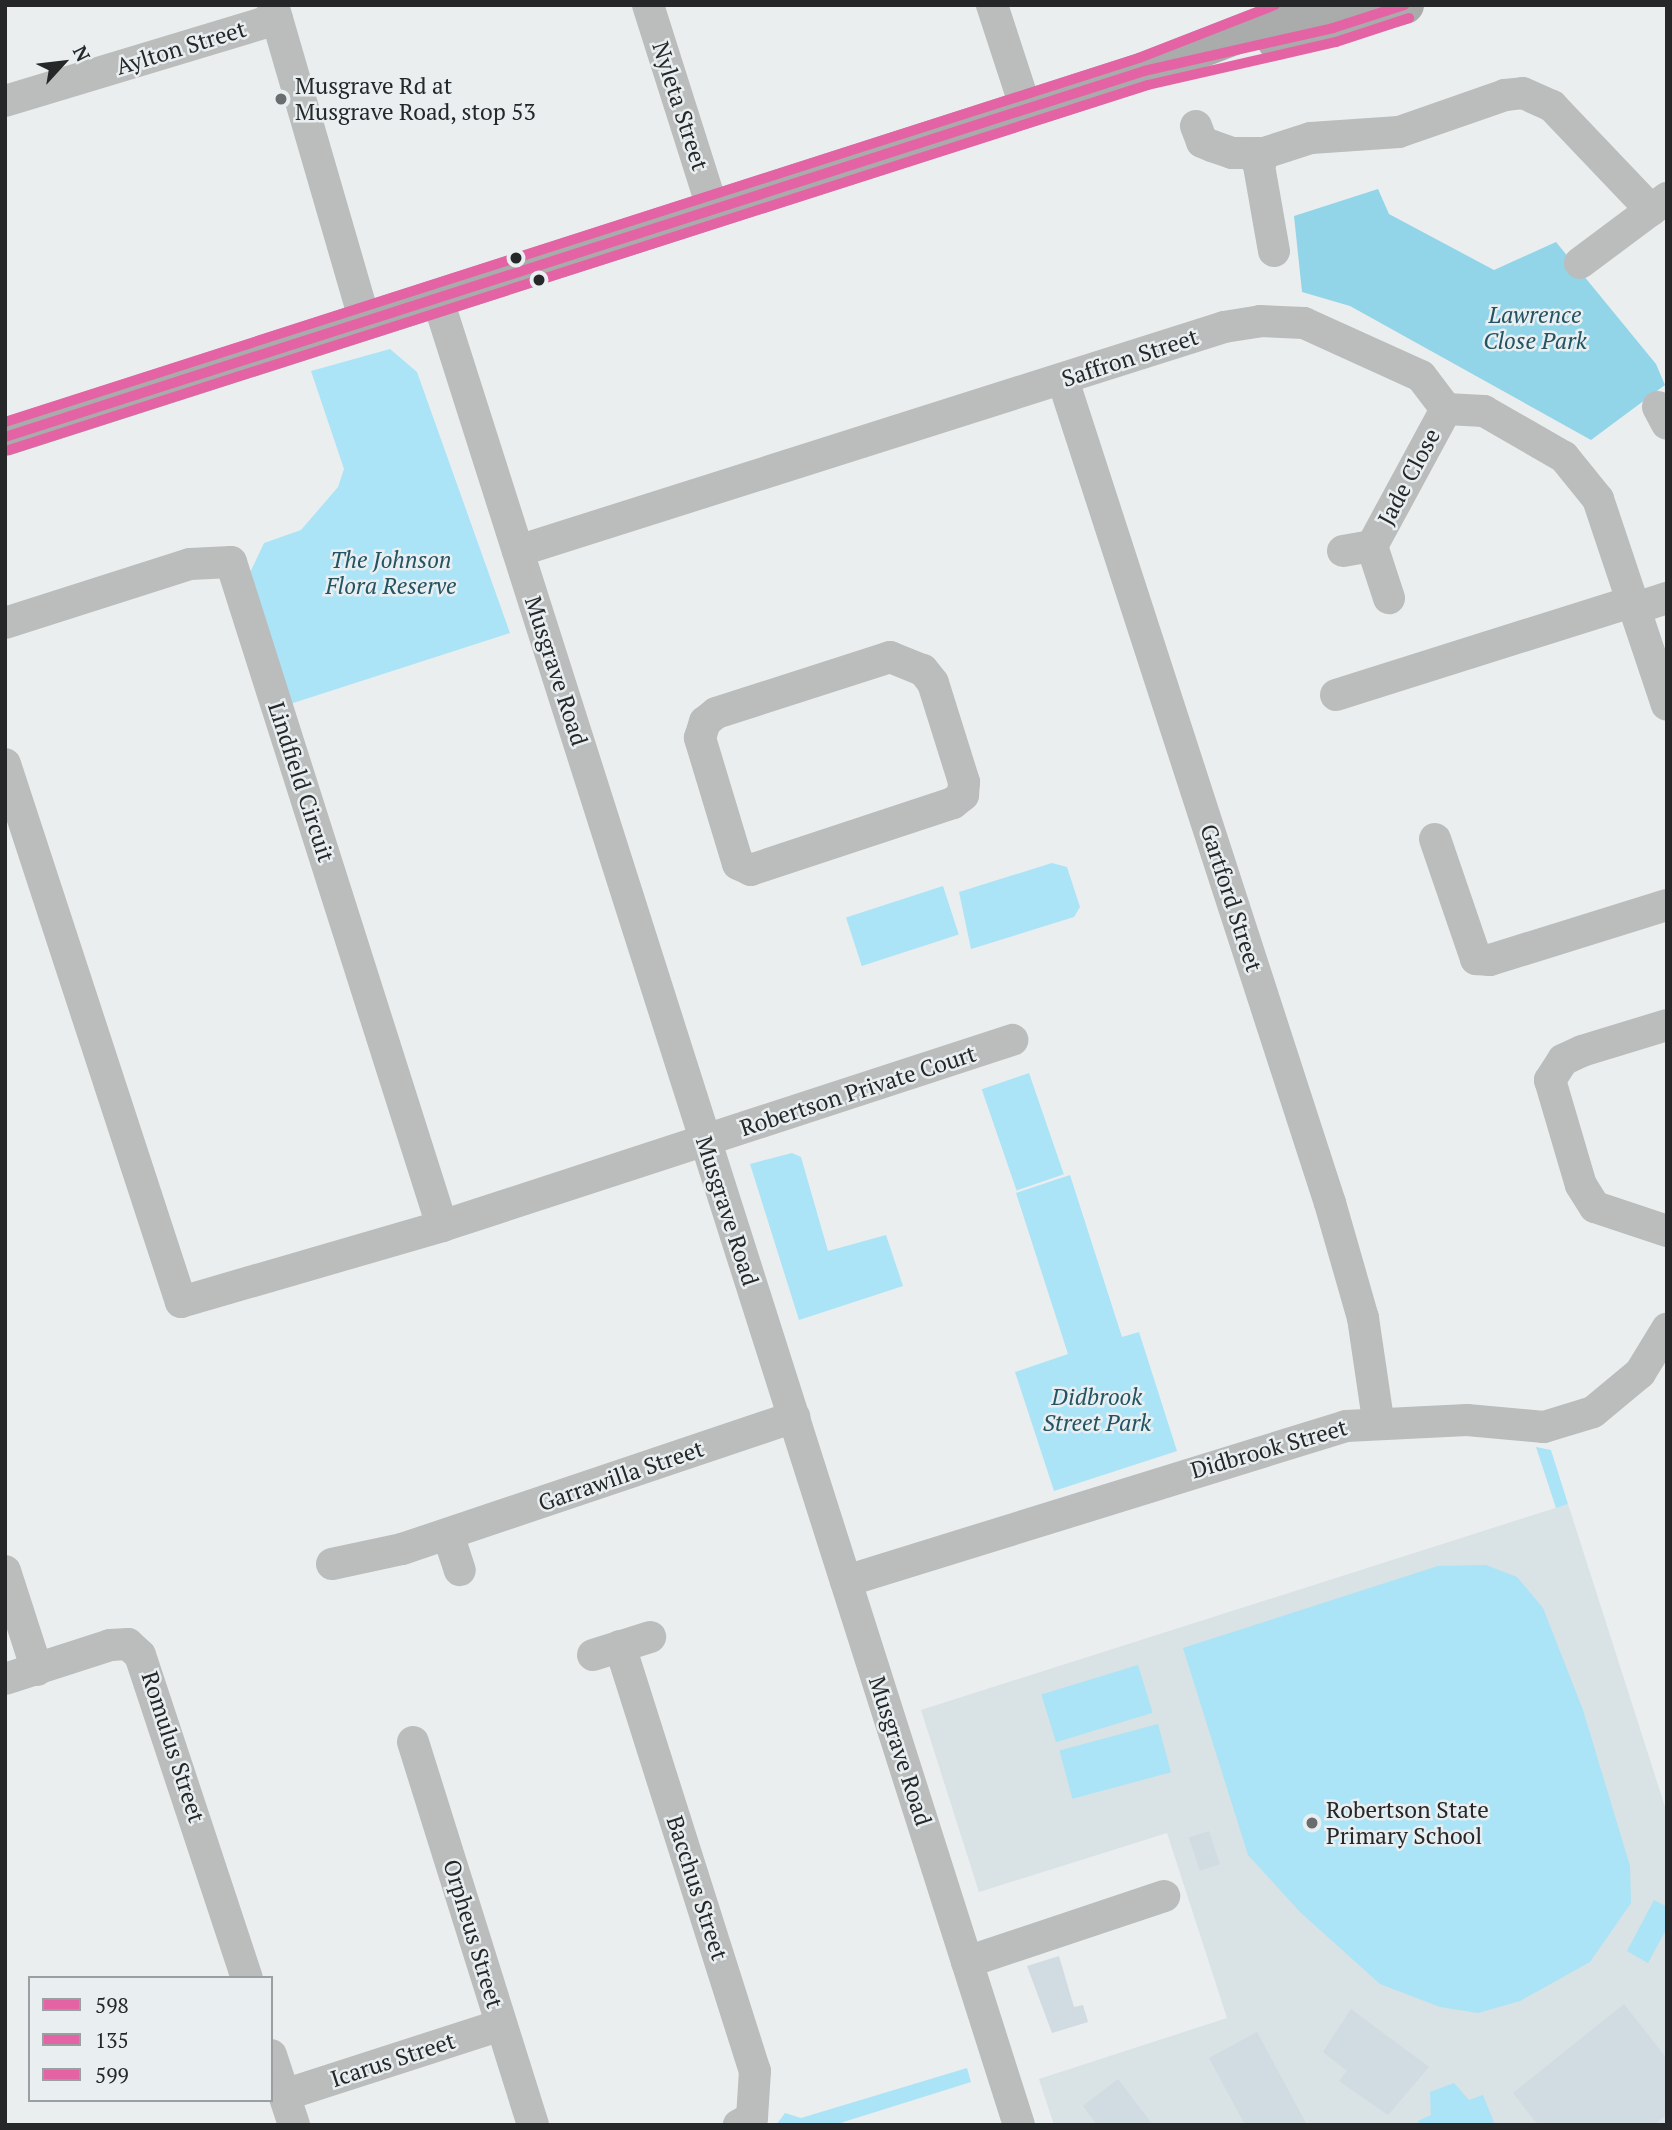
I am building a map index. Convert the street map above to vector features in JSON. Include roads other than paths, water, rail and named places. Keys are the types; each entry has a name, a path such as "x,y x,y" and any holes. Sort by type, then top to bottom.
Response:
{"main road":[{"path":"5,437 712,207 1325,13 1405,5"}],"street":[{"name":"Nyleta Street","path":"648,5 712,207"},
{"path":"992,5 1026,109"},
{"path":"275,12 365,322"},
{"name":"Aylton Street","path":"5,102 275,12"},
{"path":"1196,126 1202,142 1212,146 1232,153 1264,153 1311,138 1399,132 1482,101 1523,93 1552,106 1662,202 1580,262"},
{"path":"1264,153 1259,166 1274,251"},
{"name":"Musgrave Road","path":"437,297 1019,2125"},
{"name":"Saffron Street","path":"518,551 1224,327 1260,321 1304,323 1421,376 1446,409"},
{"name":"Gartford Street","path":"1063,380 1330,1203 1363,1318 1378,1420"},
{"path":"1446,409 1484,411 1564,457 1598,499 1667,705"},
{"name":"Jade Close","path":"1389,598 1357,549 1446,409"},
{"name":"Lindfield Circuit","path":"5,623 190,564 232,562 442,1226"},
{"path":"1336,695 1635,605 1667,598"},
{"path":"890,657 923,670 949,732 964,782 963,794 953,803 751,870 738,864 700,738 705,722 716,713 890,657"},
{"path":"5,764 181,1302 442,1226 704,1142"},
{"path":"1435,839 1476,959 1490,960 1667,905"},
{"path":"1667,1025 1582,1051 1563,1060 1550,1080 1581,1185 1595,1207 1667,1231"},
{"name":"Robertson Private Court","path":"704,1142 1012,1040"},
{"name":"Didbrook Street","path":"846,1581 1293,1439 1378,1420 1544,1427 1593,1412 1640,1373 1667,1329"},
{"name":"Garrawilla Street","path":"332,1564 448,1534 794,1417"},
{"path":"448,1534 460,1570"},
{"path":"5,1571 37,1670"},
{"name":"Romulus Street","path":"5,1679 110,1645 128,1644 140,1655 246,1976"},
{"name":"Bacchus Street","path":"621,1646 755,2071 752,2118 739,2125"},
{"name":"Orpheus Street","path":"412,1742 533,2125"},
{"path":"967,1962 1164,1896"},
{"name":"Icarus Street","path":"284,2095 501,2025"},
{"path":"273,2061 294,2125"}],"place":[{"name":"Musgrave Rd at Musgrave Road, stop 53","path":"281,99"},
{"name":"Robertson State Primary School","path":"1312,1823"}],"park label":[{"name":"Lawrence Close Park","path":"1535,328"},
{"name":"The Johnson Flora Reserve","path":"391,573"},
{"name":"Didbrook Street Park","path":"1097,1410"}]}
